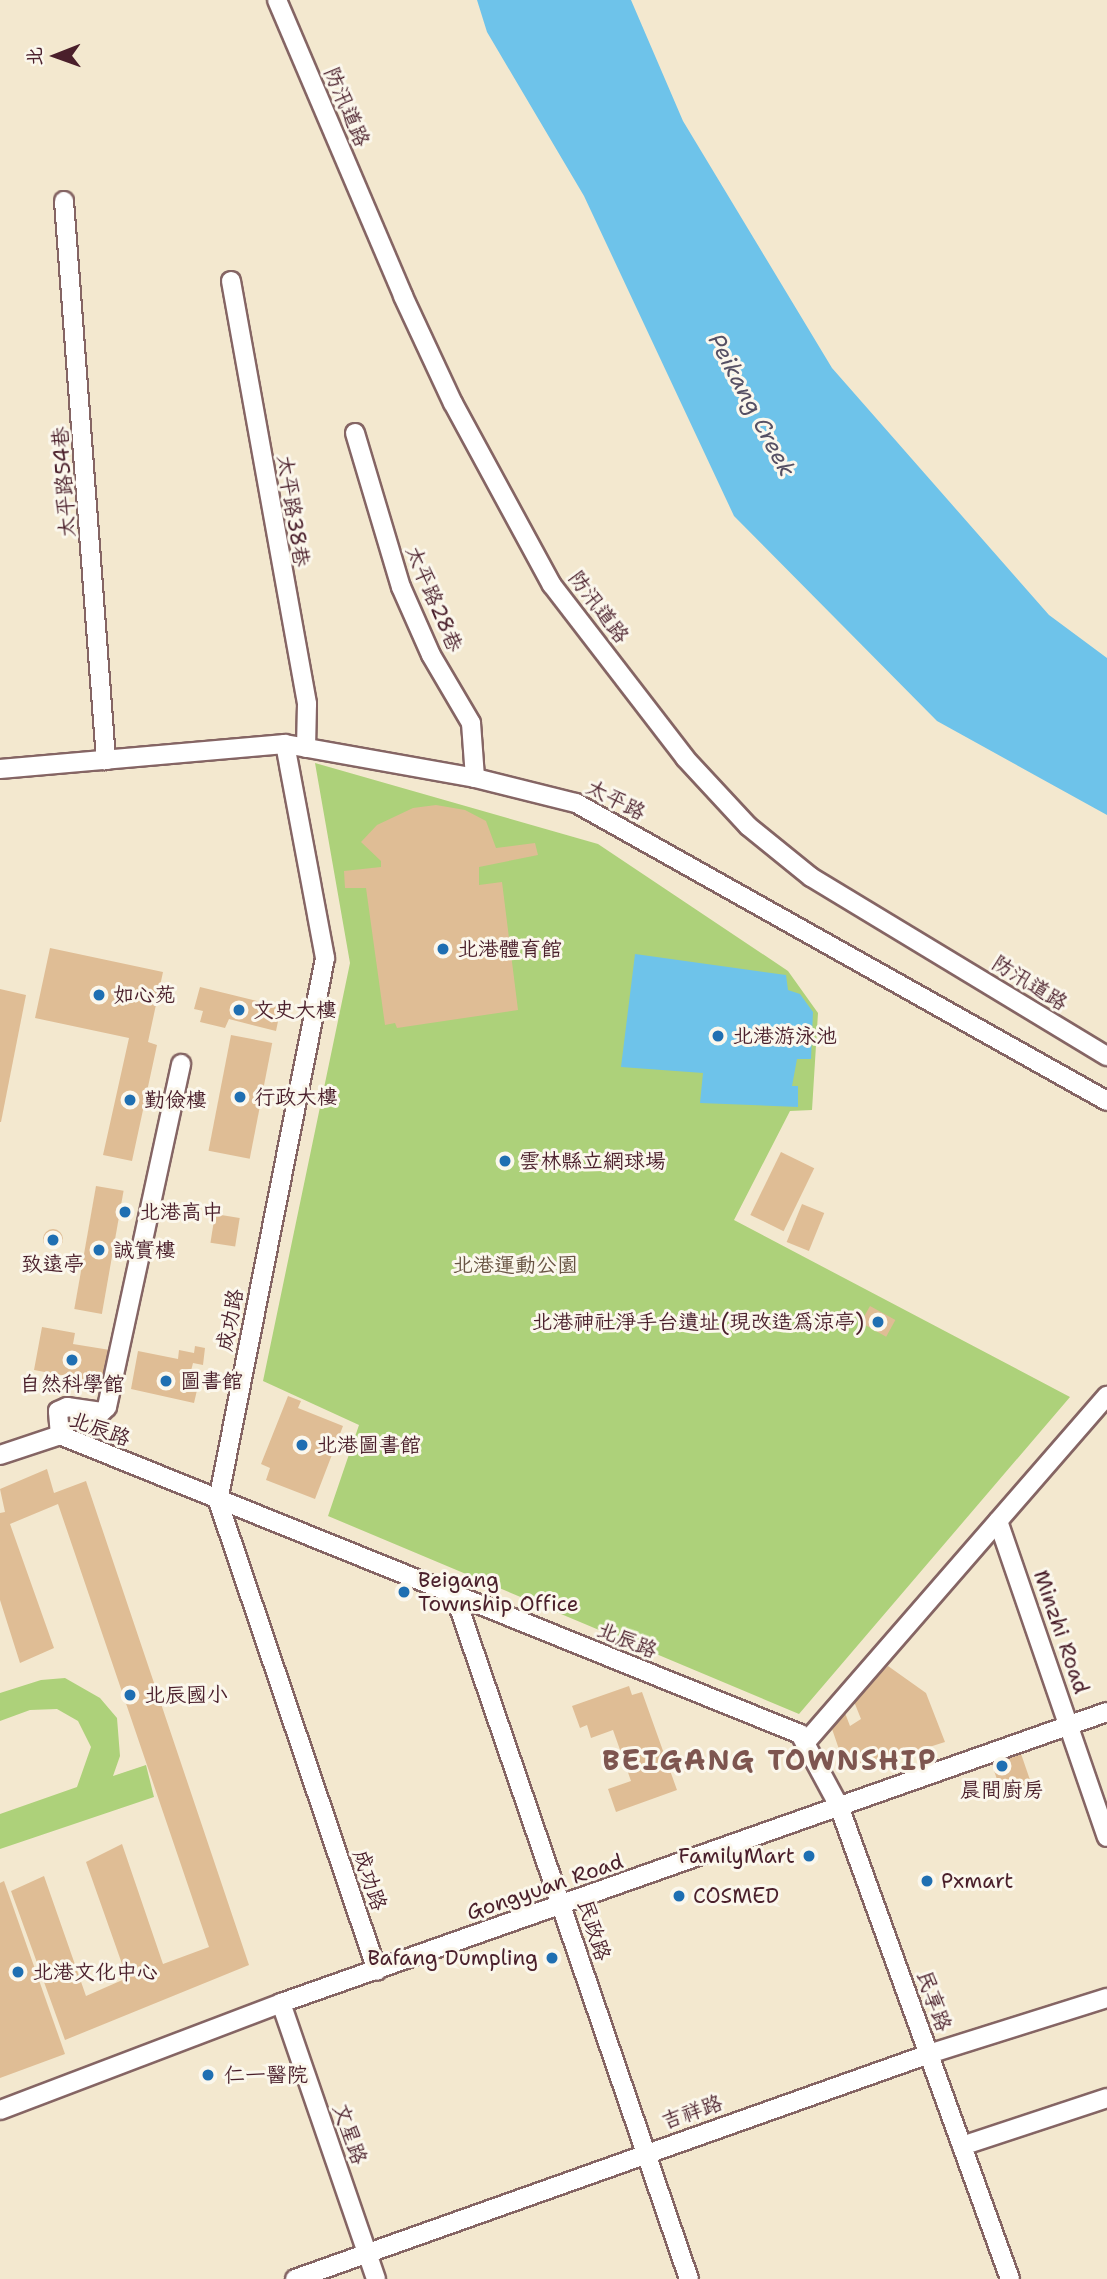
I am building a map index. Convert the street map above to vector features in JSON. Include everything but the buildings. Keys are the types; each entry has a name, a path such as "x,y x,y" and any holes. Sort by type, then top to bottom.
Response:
{"street":[{"name":"防汛道路","path":"277,0 402,296 453,403 552,585 685,758 748,826 811,877 1107,1056"},
{"name":"太平路54巷","path":"64,201 106,760"},
{"name":"太平路38巷","path":"231,281 307,704 306,748"},
{"name":"太平路28巷","path":"355,433 401,587 431,655 471,723 475,778"},
{"name":"太平路","path":"0,769 285,744 475,778 576,803 1107,1101"},
{"name":"成功路","path":"285,744 325,958 218,1501 377,1971"},
{"path":"60,1435 58,1411 67,1407 102,1412 107,1407 181,1065"},
{"path":"805,1743 1107,1396"},
{"name":"北辰路","path":"0,1455 60,1435 800,1734 805,1743"},
{"name":"Minzhi Road","path":"998,1521 1107,1837"},
{"name":"民政路","path":"455,1596 562,1905 643,2154 689,2279"},
{"name":"Gongyuan Road","path":"0,2110 281,2003 1107,1712"},
{"name":"民享路","path":"805,1743 839,1806 1010,2279"},
{"name":"吉祥路","path":"295,2279 929,2054 1107,1998"},
{"name":"文星路","path":"281,2003 376,2279"},
{"path":"962,2146 1107,2098"}],"green space":[{"name":"北港運動公園","path":"315,763 598,844 788,971 818,1013 812,1110 790,1111 734,1220 1070,1397 799,1714 328,1516 359,1425 263,1381 350,963"},
{"path":"65,1678 100,1698 117,1718 120,1756 113,1776 146,1765 154,1797 0,1849 0,1814 77,1787 91,1747 78,1721 57,1709 30,1710 0,1721 0,1693 41,1680"}],"water":[{"name":"Peikang Creek","path":"477,0 631,0 683,121 832,368 1049,615 1107,658 1107,815 937,721 734,516 584,196 487,32"},
{"name":"北港游泳池","path":"635,954 786,975 788,990 800,994 813,1012 811,1059 797,1059 792,1086 798,1086 798,1107 700,1103 703,1073 621,1067"}],"place":[{"name":"北港體育館","path":"443,949"},
{"name":"如心苑","path":"99,995"},
{"name":"文史大樓","path":"239,1010"},
{"name":"北港游泳池","path":"718,1036"},
{"name":"行政大樓","path":"240,1097"},
{"name":"勤儉樓","path":"130,1100"},
{"name":"雲林縣立網球場","path":"505,1161"},
{"name":"北港高中","path":"125,1212"},
{"name":"致遠亭","path":"53,1240"},
{"name":"誠實樓","path":"99,1250"},
{"name":"北港神社淨手台遺址(現改造為涼亭)","path":"878,1322"},
{"name":"自然科學館","path":"72,1360"},
{"name":"圖書館","path":"166,1381"},
{"name":"北港圖書館","path":"302,1445"},
{"name":"Beigang Township Office","path":"404,1592"},
{"name":"北辰國小","path":"130,1695"},
{"name":"晨間廚房","path":"1002,1766"},
{"name":"FamilyMart","path":"809,1856"},
{"name":"Pxmart","path":"927,1881"},
{"name":"COSMED","path":"679,1896"},
{"name":"Bafang Dumpling","path":"552,1958"},
{"name":"北港文化中心","path":"18,1972"},
{"name":"仁一醫院","path":"208,2075"}],"district":[{"name":"BEIGANG TOWNSHIP","path":"770,1760"}]}
